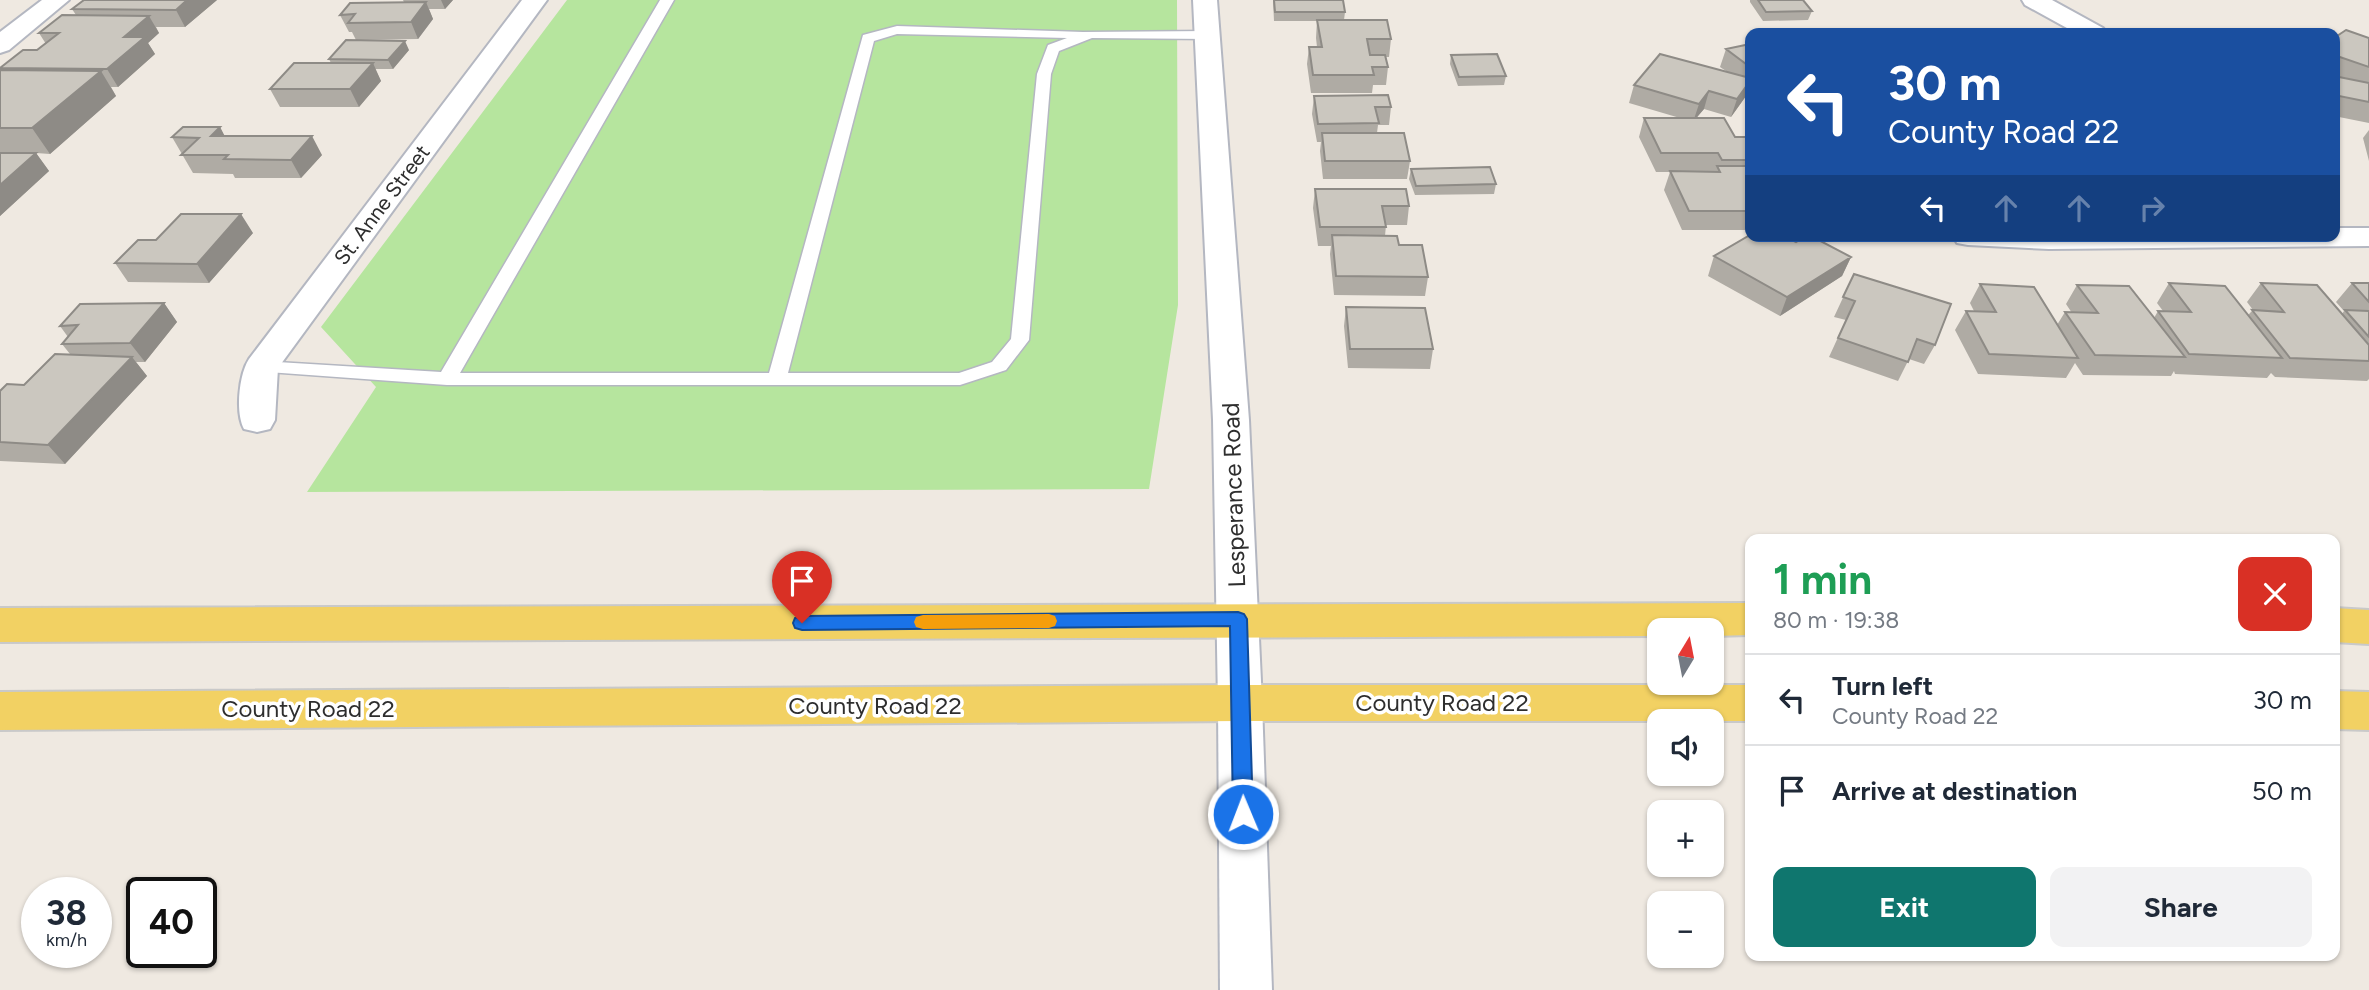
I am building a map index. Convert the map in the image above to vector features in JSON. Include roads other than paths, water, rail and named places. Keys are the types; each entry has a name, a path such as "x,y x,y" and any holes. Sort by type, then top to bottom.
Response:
{"main road":[{"path":"0,625 1745,619"},
{"path":"2340,625 2369,627"},
{"name":"County Road 22","path":"0,711 1240,703 1745,703"},
{"path":"2340,710 2369,711"}],"street":[{"path":"0,45 57,0"},
{"name":"St. Anne Street","path":"261,367 535,0"},
{"path":"2034,0 2085,28"},
{"name":"Lesperance Road","path":"1207,18 1227,337 1238,619 1246,990"},
{"path":"257,420 261,367"}],"lane":[{"path":"447,379 667,0"},
{"path":"777,379 869,38 897,30 1090,34 1207,18"},
{"path":"261,367 447,379 960,379 999,366 1020,340 1044,74 1053,48 1090,34"}]}
